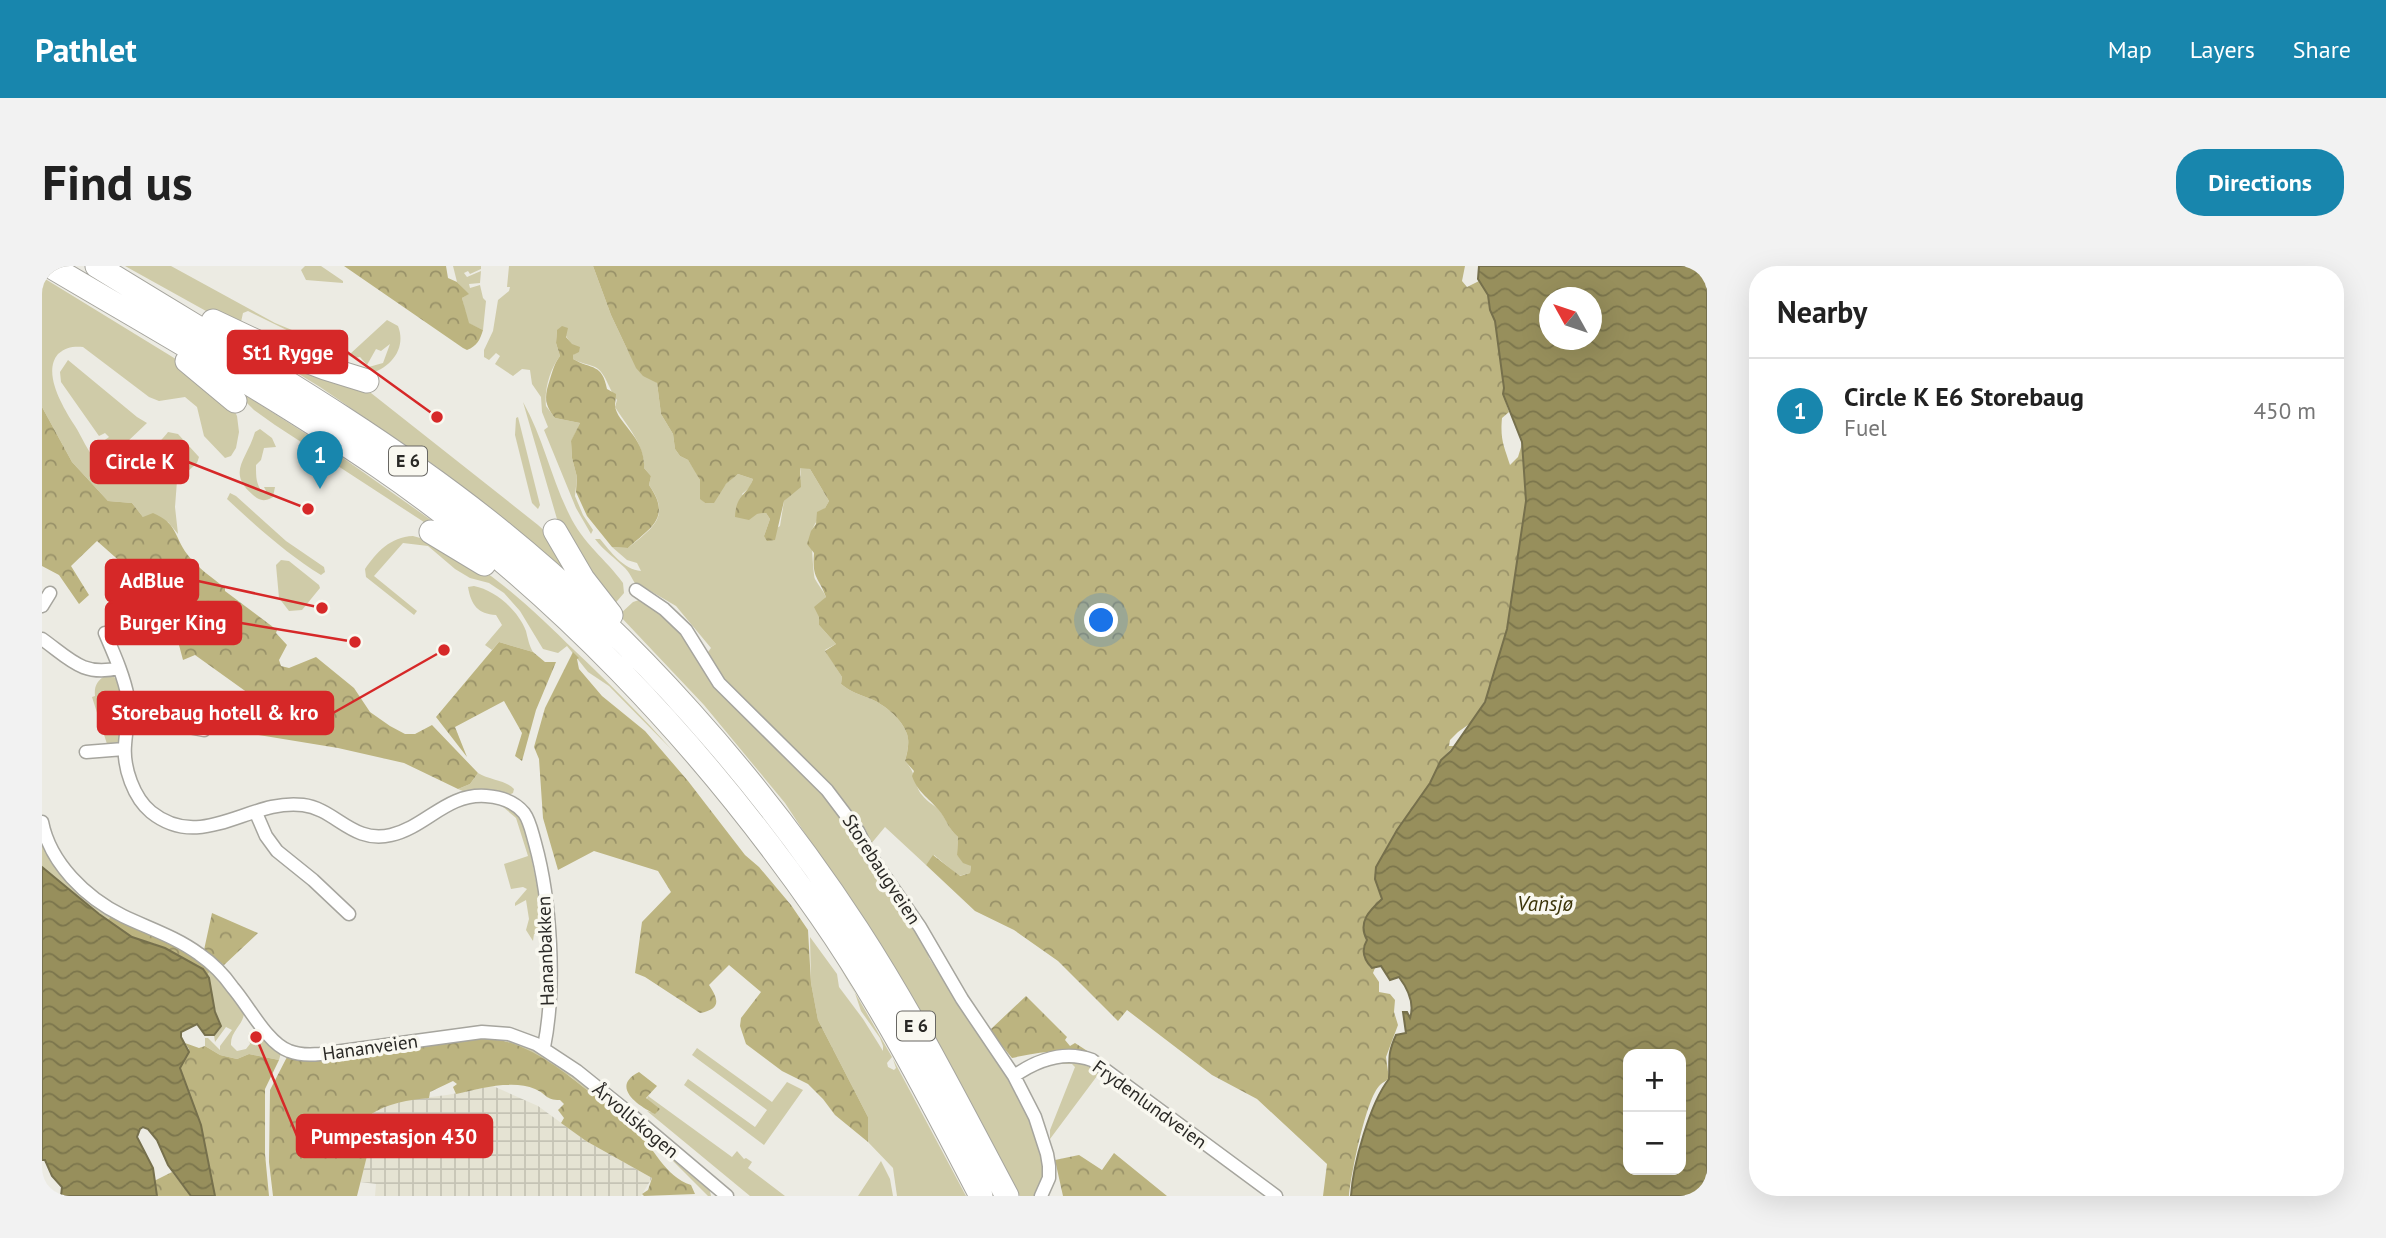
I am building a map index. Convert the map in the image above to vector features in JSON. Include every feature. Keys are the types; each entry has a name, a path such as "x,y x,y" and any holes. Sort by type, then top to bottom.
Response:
{"highway":[{"name":"E 6","path":"50,266 263,392 379,467 464,531 582,634 676,731 741,809 814,907 912,1064 981,1196"},
{"name":"E 6","path":"97,266 324,404 446,489 540,565 658,678 757,791 856,928 929,1049 1007,1196"},
{"name":"E 6","path":"127,285 153,289 239,334 325,368 367,381"},
{"name":"E 6","path":"150,325 165,345 235,401"},
{"name":"E 6","path":"555,530 597,598 650,658 658,678"},
{"name":"E 6","path":"431,532 492,569 565,630 582,634"}],"street":[{"name":"Storebaugveien","path":"636,590 676,620 694,641 719,683 836,801 858,831 870,855 920,927 962,999 1014,1076 1035,1117 1047,1154 1049,1178 1041,1196"},
{"path":"42,606 50,593"},
{"name":"Hananbakken","path":"105,633 128,697 124,749 133,785 139,800 150,811 176,826 200,827 282,806 304,805 319,810 354,832 380,837 402,832 440,808 470,796 503,799 522,811 528,820 537,852 548,924 549,985 544,1047"},
{"path":"42,639 81,667 92,671 119,668"},
{"path":"128,697 185,728 204,730"},
{"path":"86,752 124,749"},
{"path":"256,813 266,836 277,851 349,914"},
{"name":"Hananveien","path":"42,822 52,853 73,878 109,908 199,954 233,987 273,1041 289,1052 320,1054 482,1032 509,1034 544,1047"},
{"name":"Årvollskogen","path":"544,1047 624,1108 726,1196"},
{"name":"Frydenlundveien","path":"1014,1076 1026,1067 1061,1056 1078,1055 1092,1060 1276,1196"}],"shaded area":[{"path":"493,1086 538,1106 586,1141 652,1178 641,1196 375,1196 376,1184 360,1182 368,1152 370,1115 405,1100"}],"green space":[{"path":"125,266 171,266 275,323 350,354 387,320 398,326 400,342 390,363 368,374 215,316","holes":["248,311 307,340 355,358 360,357 367,365 376,349 381,351 390,344 383,363 365,368 241,322 243,313"]},
{"path":"305,266 321,266 343,283 306,280 301,270"},
{"path":"344,266 446,266 448,278 457,282 469,294 462,298 469,323 483,330 479,340 467,350 463,348"},
{"path":"453,266 481,266 481,269 470,274 468,271 464,273 467,277 481,271 480,283 469,284 470,288 480,285 486,301 483,330 468,323 462,298 468,294 457,282"},
{"path":"509,266 593,266 628,351 657,383 661,414 673,434 675,449 680,456 688,460 696,472 700,480 701,499 705,503 738,474 753,479 750,487 742,494 757,514 766,513 770,519 764,536 780,526 784,501 799,483 800,468 810,469 829,501 812,530 814,576 826,597 822,602 819,625 836,644 825,650 842,677 841,684 882,705 901,723 908,740 905,761 924,798 940,811 958,837 957,855 971,866 970,873 959,876 934,855 926,865 885,827 870,845 857,820 838,795 719,679 708,652 711,648 676,606 647,589 642,591 625,568 595,539 600,539 623,564 641,571 637,563 627,560 612,547 628,548 645,534 656,521 659,506 649,485 651,476 644,468 642,451 615,407 617,400 604,377 595,367 573,359 576,352 566,333 557,330 556,343 560,356 548,380 546,406 555,418 580,423 571,442 577,477 575,496 593,530 591,534 576,508 544,430 548,427 542,412 541,397 532,384 530,370 522,369 513,376 495,364 500,356 496,353 489,360 484,357 484,350 493,331 498,300 509,291"},
{"path":"593,266 1465,266 1462,281 1467,287 1479,281 1488,295 1495,321 1503,394 1509,412 1502,418 1503,443 1510,465 1518,457 1522,444 1526,505 1507,629 1489,694 1472,722 1450,740 1449,746 1454,746 1441,760 1430,783 1394,834 1378,864 1377,886 1382,899 1364,923 1367,940 1364,950 1370,967 1375,968 1373,973 1379,982 1379,992 1390,994 1395,1000 1394,1012 1398,1025 1386,1057 1389,1079 1380,1085 1370,1105 1356,1155 1349,1196 1323,1196 1327,1164 1257,1099 1212,1075 1127,1010 1118,1021 1058,961 1014,930 975,911 926,865 933,855 960,876 970,873 971,866 963,863 957,855 958,837 941,813 921,792 912,776 914,771 905,761 908,741 901,723 882,705 841,684 842,677 825,651 836,644 819,625 819,617 814,607 826,597 815,573 814,553 807,544 816,524 817,512 825,508 829,501 810,469 800,468 801,487 784,501 775,540 767,541 764,536 770,519 766,513 757,514 749,520 735,517 737,504 753,479 738,474 726,484 714,503 705,503 700,499 700,480 688,460 680,456 675,449 673,434 661,414 657,383 643,376 636,368 611,315"},
{"path":"42,277 179,361 233,408 239,432 236,448 231,456 225,458 204,436 197,407 185,397 159,401 149,397 83,347 64,350 54,362 53,380 60,400 91,454 107,469 117,472 129,467 168,432 178,434 199,457 197,463 177,481 175,507 178,534 168,522 143,517 132,503 108,501 72,462 42,407"},
{"path":"562,326 568,328 566,337 572,344 580,347 573,359 599,371 607,389 616,394 617,412 641,448 644,468 651,476 649,485 656,496 659,514 651,528 628,548 612,547 587,516 576,492 577,477 572,458 571,441 580,423 555,418 547,403 548,385 560,356 556,343 557,330"},
{"path":"258,349 371,393 549,535 569,575 437,467 320,387"},
{"path":"68,360 147,423 126,443 120,443 122,453 131,453 118,463 104,458 101,454 104,445 102,442 109,437 105,433 99,436 61,382 60,372"},
{"path":"245,395 336,453 438,525 430,526 275,425 241,397"},
{"path":"523,402 575,525 623,583 624,593 612,607 572,550 557,519"},
{"path":"42,407 72,462 108,501 132,503 143,517 153,513 167,521 195,563 225,588 225,591 277,630 276,633 287,645 279,660 281,666 289,668 316,657 354,688 370,712 390,726 405,734 415,734 432,725 478,773 470,784 458,789 404,763 338,748 252,734 259,701 195,655 183,660 168,604 97,541 71,566 89,595 79,604 59,575 42,566"},
{"path":"518,417 540,505 538,509 532,503 515,435"},
{"path":"260,429 272,438 276,447 264,448 261,460 256,465 257,481 263,493 266,491 264,487 275,487 273,497 265,500 260,500 245,487 240,472 255,432"},
{"path":"230,493 286,541 324,567 325,572 321,575 272,539 227,499"},
{"path":"413,536 457,554 500,582 612,686 672,750 609,686 588,672 567,646 558,653 543,649 520,611 504,593 489,583 470,578 455,569 428,546 403,543 374,576 417,611 414,615 366,577 365,569 385,546 397,539"},
{"path":"281,560 289,561 319,585 320,588 302,610 289,611 279,598 276,565"},
{"path":"474,586 498,596 512,609 526,631 533,652 499,642 492,650 485,645 502,625 496,615 484,613 473,604 468,587"},
{"path":"639,600 654,605 690,641 829,798 848,824 893,896 897,909 907,918 926,946 929,958 1019,1097 1044,1154 1046,1176 1038,1196 1020,1196 904,984 785,803 704,705 619,615"},
{"path":"499,642 533,652 545,662 556,662 536,710 522,761 515,756 522,733 504,701 455,727 467,757 436,717"},
{"path":"573,652 579,658 579,669 602,696 645,731 745,855 759,867 791,905 808,930 811,983 818,1020 868,1117 868,1142 835,1115 808,1084 782,1071 746,1044 740,1026 741,1018 761,992 729,965 709,985 715,995 715,1006 700,1013 635,973 642,922 671,892 658,871 594,851 558,870 543,818 539,759 534,747 545,708"},
{"path":"106,675 119,682 123,700 121,738 117,743 107,744 92,697 95,696 100,679"},
{"path":"103,682 112,685 116,712 114,728 104,730 98,699"},
{"path":"478,773 507,784 514,789 513,793 465,792 458,789 470,784"},
{"path":"504,803 520,814 526,832 540,900 545,964 539,934 534,934 533,941 526,930 529,919 526,900 515,906 527,889 511,889 504,864 528,856 516,818 502,806"},
{"path":"42,845 63,876 111,916 108,920 42,867"},
{"path":"212,913 258,933 224,965 204,950"},
{"path":"111,916 175,946 211,970 207,975 203,969 155,944 132,937 108,920"},
{"path":"810,937 837,974 839,987 883,1051 880,1038 861,1011 855,993 839,966 846,977 892,1057 887,1063 888,1067 894,1070 896,1068 893,1059 966,1196 897,1196 893,1168 868,1142 868,1117 818,1020 811,983"},
{"path":"211,970 244,1009 243,1019 233,1035 231,1045 237,1051 246,1049 250,1044 248,1034 255,1030 281,1053 279,1060 249,1054 237,1059 220,1055 205,1046 205,1038 208,1038 220,1050 232,1030 226,1027 215,1042 214,1035 220,1029 207,975"},
{"path":"1026,996 1067,1037 1065,1040 1070,1046 1075,1043 1092,1054 1071,1051 1012,1058 991,1029"},
{"path":"481,1037 498,1039 529,1050 571,1077 631,1125 674,1175 691,1185 695,1194 644,1196 642,1194 648,1190 652,1178 586,1141 561,1123 564,1118 558,1110 564,1104 560,1100 549,1098 535,1089 516,1085 456,1094 453,1087 457,1084 453,1081 430,1092 429,1098 391,1105 370,1115 368,1152 357,1196 273,1196 269,1162 270,1090 287,1057 308,1061"},
{"path":"500,1038 533,1048 574,1076 710,1191 711,1196 571,1077"},
{"path":"185,1043 199,1048 205,1046 220,1055 237,1059 249,1054 279,1060 265,1089 265,1154 269,1196 215,1196 201,1125 180,1068 189,1049"},
{"path":"697,1048 772,1102 787,1082 803,1090 764,1145 684,1085 688,1079 755,1127 767,1110 692,1055"},
{"path":"1062,1060 1086,1062 1100,1072 1050,1139 1050,1130 1075,1067 1072,1064 1061,1064"},
{"path":"639,1072 657,1086 646,1098 660,1109 655,1114 635,1102 627,1090 630,1078"},
{"path":"648,1096 732,1157 737,1151 744,1159 752,1162 748,1168 785,1196 750,1196 647,1111 651,1112"},
{"path":"1114,1153 1167,1196 1063,1196 1055,1160 1079,1155 1102,1170"},
{"path":"881,1161 890,1179 893,1196 858,1196"},
{"path":"172,1172 191,1196 157,1196 154,1181"}],"water":[{"name":"Vansjø","path":"1479,266 1707,266 1707,1196 1351,1196 1364,1134 1375,1103 1389,1079 1391,1047 1396,1035 1406,1033 1403,1012 1407,1012 1410,1018 1412,1007 1410,996 1399,977 1390,980 1381,966 1372,968 1364,955 1367,940 1364,922 1369,912 1382,899 1375,879 1376,867 1397,830 1430,783 1441,760 1451,751 1485,702 1507,629 1526,501 1522,442 1503,394 1495,321 1488,295 1478,279"},
{"path":"42,867 99,914 132,937 165,948 203,969 209,978 215,1012 221,1026 214,1035 205,1035 197,1024 181,1032 189,1052 180,1068 201,1125 215,1196 191,1196 168,1165 157,1140 143,1127 137,1137 153,1168 157,1196 61,1196 62,1187 52,1176 45,1160 42,1160"}],"place":[{"name":"St1 Rygge","path":"437,417"},
{"name":"Circle K E6 Storebaug","path":"320,489"},
{"name":"Circle K","path":"308,509"},
{"name":"AdBlue","path":"322,608"},
{"name":"Burger King","path":"355,642"},
{"name":"Storebaug hotell & kro","path":"444,650"},
{"name":"Pumpestasjon 430","path":"256,1037"}]}
